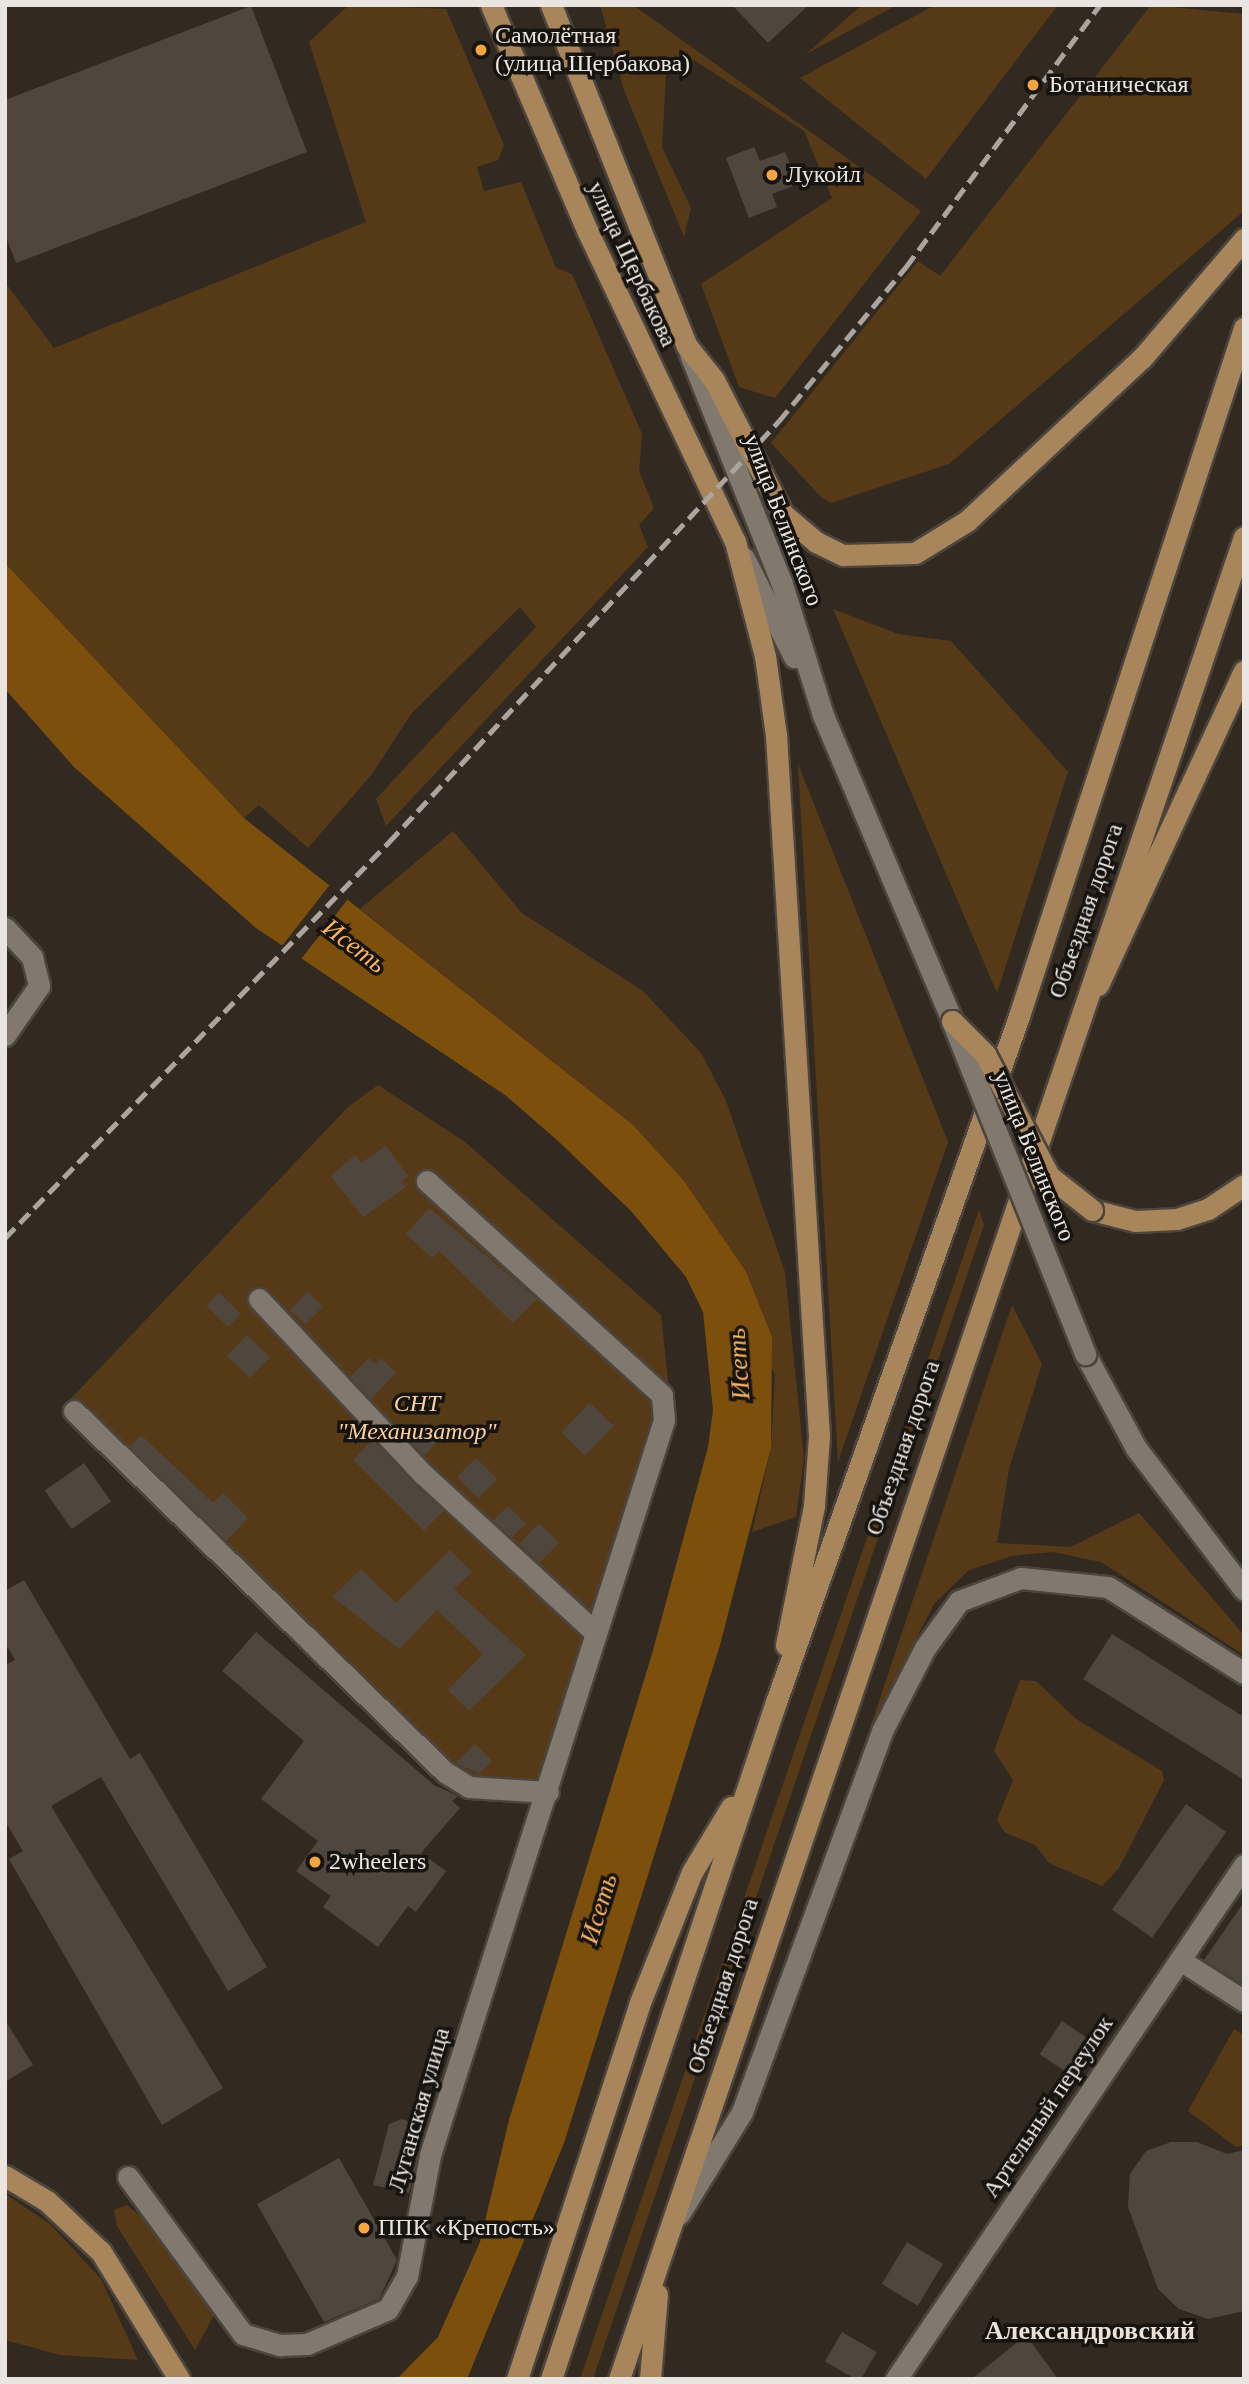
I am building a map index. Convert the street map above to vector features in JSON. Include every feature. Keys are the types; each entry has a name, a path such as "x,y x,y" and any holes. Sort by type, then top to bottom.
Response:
{"main road":[{"name":"улица Щербакова","path":"491,5 587,230 736,541 765,656 776,735 819,1436 814,1506 776,1702"},
{"name":"улица Щербакова","path":"551,5 687,346 713,380 783,514 816,542 844,555 892,558 939,543 967,521 1142,358 1244,239"},
{"name":"Объездная дорога","path":"752,1772 1020,1016 1244,328"},
{"name":"Объездная дорога","path":"619,2379 1070,1036 1244,537"},
{"path":"1070,1036 1119,948 1215,722 1244,671"},
{"path":"952,1021 985,1054 1049,1176 1092,1210 1135,1221 1177,1219 1208,1209 1244,1185"},
{"path":"519,2374 639,2005 692,1872 752,1772"},
{"path":"551,2379 752,1772"},
{"path":"5,2176 76,2224 122,2281 179,2379"},
{"path":"650,2379 659,2263"}],"street":[{"name":"улица Белинского","path":"687,346 781,581 825,720"},
{"name":"улица Белинского","path":"736,541 825,720 952,1021 1103,1397 1136,1448 1244,1590"},
{"path":"5,928 32,957 39,986 5,1035"},
{"name":"Луганская улица","path":"128,2177 243,2334 280,2345 307,2344 388,2309 407,2277 430,2155 548,1792 664,1420 662,1395 426,1181"},
{"path":"260,1299 423,1474 596,1633"},
{"path":"74,1411 445,1772 468,1787 548,1792"},
{"path":"671,2228 742,2112 882,1731 925,1648 959,1601 1021,1578 1108,1587 1244,1673"},
{"name":"Артельный переулок","path":"896,2379 1244,1865"},
{"path":"1180,1960 1244,2001"}],"green space":[{"path":"349,5 446,9 504,145 498,160 477,167 484,191 521,182 556,268 572,274 642,434 639,471 654,508 639,525 648,547 386,826 376,799 536,627 520,607 411,714 372,774 308,848 259,805 244,818 5,563 5,282 54,348 366,222 309,42"},
{"path":"600,5 633,5 921,211 775,398 739,387 701,284 832,198 804,131 694,60 666,74 662,147 691,208 684,237 624,90"},
{"path":"862,5 897,5 806,54"},
{"path":"935,5 1058,5 926,179 800,78"},
{"path":"1151,5 1244,14 1244,211 949,464 831,503 821,497 771,443 918,261 940,276"},
{"path":"833,609 898,634 951,641 1068,772 997,993"},
{"path":"798,764 948,1142 838,1462"},
{"path":"453,831 522,913 643,991 701,1053 726,1101 785,1272 804,1458 796,1517 752,1532 771,1448 775,1375 632,1124 360,909"},
{"name":"СНТ \"Механизатор\"","path":"378,1085 465,1142 661,1315 673,1427 562,1765 532,1793 458,1793 63,1407 348,1107"},
{"path":"979,1210 984,1225 593,2379 580,2379"},
{"path":"1012,1305 1042,1364 1009,1469 997,1543 1071,1547 1139,1513 1244,1635 1244,1655 1101,1562 1053,1552 1012,1556 969,1570 934,1604 869,1731"},
{"path":"1020,1680 1036,1681 1076,1719 1162,1771 1164,1780 1119,1868 1102,1886 1049,1863 1035,1845 1004,1832 997,1820 1013,1780 994,1751"},
{"path":"1234,2029 1244,2035 1244,2145 1236,2147 1188,2111"},
{"path":"5,2194 50,2224 101,2279 138,2360 60,2355 5,2340"},
{"path":"127,2205 149,2223 214,2315 195,2350 117,2226 114,2210"}],"water":[{"name":"Исеть","path":"5,563 244,818 632,1124 684,1181 746,1272 772,1337 771,1448 720,1645 564,2143 467,2379 397,2379 438,2337 480,2242 509,2120 652,1654 708,1447 713,1410 703,1312 686,1277 631,1211 557,1140 505,1095 256,928 74,767 5,689"}],"pier":[{"path":"332,882 350,896 297,964 279,950"}],"building":[{"path":"732,5 809,5 768,43"},
{"path":"251,6 307,152 16,263 5,234 5,100"},
{"path":"754,147 760,161 785,152 798,184 772,194 777,207 749,218 726,158"},
{"path":"386,1146 408,1176 401,1182 406,1187 363,1217 331,1176 355,1155 361,1163"},
{"path":"429,1208 537,1299 513,1323 439,1251 432,1258 406,1234"},
{"path":"308,1292 323,1307 305,1325 290,1310"},
{"path":"219,1293 241,1314 228,1327 206,1306"},
{"path":"247,1335 270,1357 250,1378 227,1356"},
{"path":"369,1358 375,1364 381,1358 396,1373 371,1399 350,1377"},
{"path":"590,1403 614,1426 585,1455 562,1432"},
{"path":"425,1422 441,1438 424,1455 408,1439"},
{"path":"141,1435 213,1503 223,1493 248,1518 226,1541 130,1447"},
{"path":"373,1440 444,1511 424,1531 353,1460"},
{"path":"476,1458 497,1479 478,1498 457,1477"},
{"path":"84,1463 111,1502 72,1529 45,1491"},
{"path":"508,1506 526,1524 511,1539 493,1521"},
{"path":"539,1523 559,1542 540,1563 520,1543"},
{"path":"450,1550 472,1572 454,1589 526,1655 469,1711 448,1690 483,1654 437,1610 399,1649 333,1597 361,1569 396,1603"},
{"path":"24,1580 130,1759 140,1753 267,1967 228,1991 101,1777 51,1806 223,2088 162,2125 9,1859 23,1851 5,1821 5,1665 15,1660 5,1643 5,1591"},
{"path":"256,1632 434,1785 458,1796 452,1801 460,1808 421,1853 446,1871 416,1912 408,1906 378,1947 323,1907 331,1896 296,1871 318,1841 261,1799 304,1741 222,1671"},
{"path":"1112,1634 1244,1717 1244,1780 1083,1679"},
{"path":"475,1744 492,1761 479,1774 456,1763"},
{"path":"1186,1804 1226,1832 1152,1938 1112,1910"},
{"path":"1244,1902 1244,1985 1204,1960"},
{"path":"5,2020 33,2065 5,2082"},
{"path":"1062,2021 1093,2042 1070,2075 1040,2054"},
{"path":"402,2119 425,2128 409,2193 373,2185 389,2124"},
{"path":"1171,2142 1197,2142 1227,2154 1244,2150 1244,2311 1208,2319 1179,2309 1158,2289 1128,2207 1130,2174 1146,2151"},
{"path":"339,2158 397,2260 379,2299 324,2322 257,2204"},
{"path":"907,2242 943,2264 918,2306 882,2284"},
{"path":"842,2332 877,2352 861,2379 855,2379 825,2361"},
{"path":"1026,2335 1058,2379 972,2379"}],"railway":[{"path":"5,1238 389,842 779,421 906,267 1100,5"}],"place":[{"name":"Самолётная (улица Щербакова)","path":"481,50"},
{"name":"Ботаническая","path":"1033,85"},
{"name":"Лукойл","path":"772,175"},
{"name":"2wheelers","path":"315,1862"},
{"name":"ППК «Крепость»","path":"364,2228"}],"district":[{"name":"Александровский","path":"1090,2331"}]}
